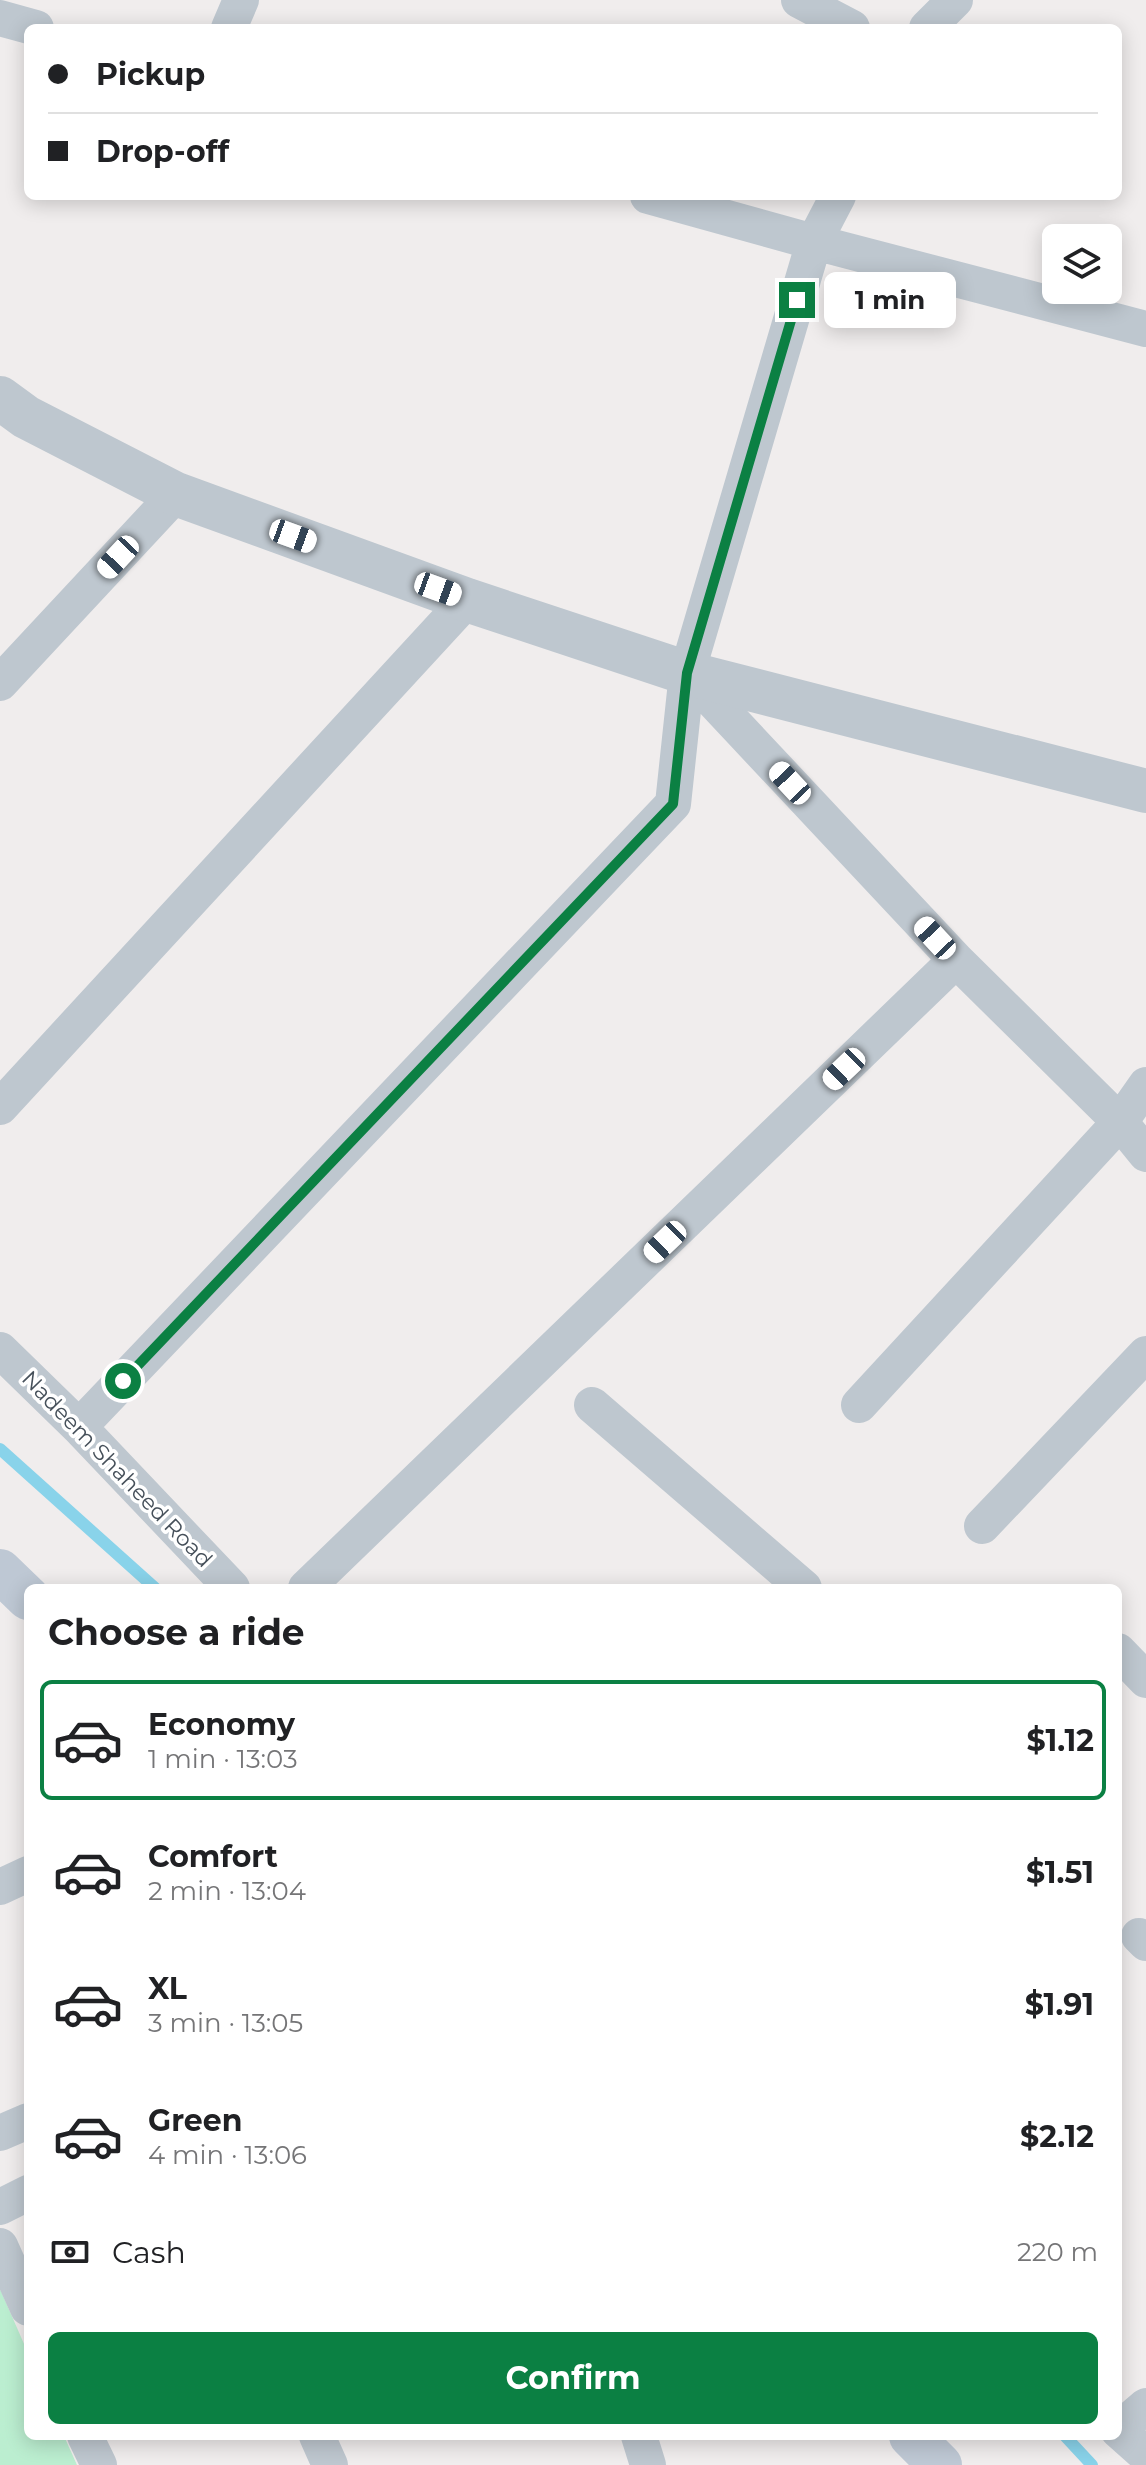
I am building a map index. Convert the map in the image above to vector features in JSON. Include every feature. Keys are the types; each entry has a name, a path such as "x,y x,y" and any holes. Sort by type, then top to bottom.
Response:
{"main road":[{"path":"0,1571 24,1594"},
{"path":"915,2440 940,2465"}],"street":[{"path":"231,24 241,0"},
{"path":"799,0 844,24"},
{"path":"931,24 955,0"},
{"path":"0,18 24,25"},
{"path":"662,200 814,242 1145,325"},
{"path":"79,1427 673,804 687,673 814,242 836,200"},
{"path":"0,398 26,417 176,494 467,600 687,673 1146,791"},
{"path":"0,683 176,494"},
{"path":"0,1107 467,600"},
{"path":"687,673 956,960 1120,1122 1146,1154"},
{"path":"310,1584 956,960"},
{"path":"859,1405 1120,1122 1146,1085"},
{"name":"Nadeem Shaheed Road","path":"0,1350 79,1427 228,1584"},
{"path":"982,1526 1146,1354"},
{"path":"592,1405 799,1584"},
{"path":"1122,1655 1146,1680"},
{"path":"0,1887 24,1876"},
{"path":"0,2133 24,2123"},
{"path":"0,2207 24,2195"},
{"path":"0,2246 24,2299"},
{"path":"1122,2427 1146,2406"},
{"path":"1122,2434 1146,2455"},
{"path":"87,2440 99,2465"},
{"path":"319,2440 330,2465"},
{"path":"640,2440 648,2465"}],"green space":[{"path":"0,2289 24,2344 24,2440 66,2440 77,2465 0,2465"}],"waterway":[{"path":"0,1449 151,1584"},
{"path":"1069,2440 1092,2465"}],"route":[{"path":"123,1381 673,804 687,673 797,300"}]}
